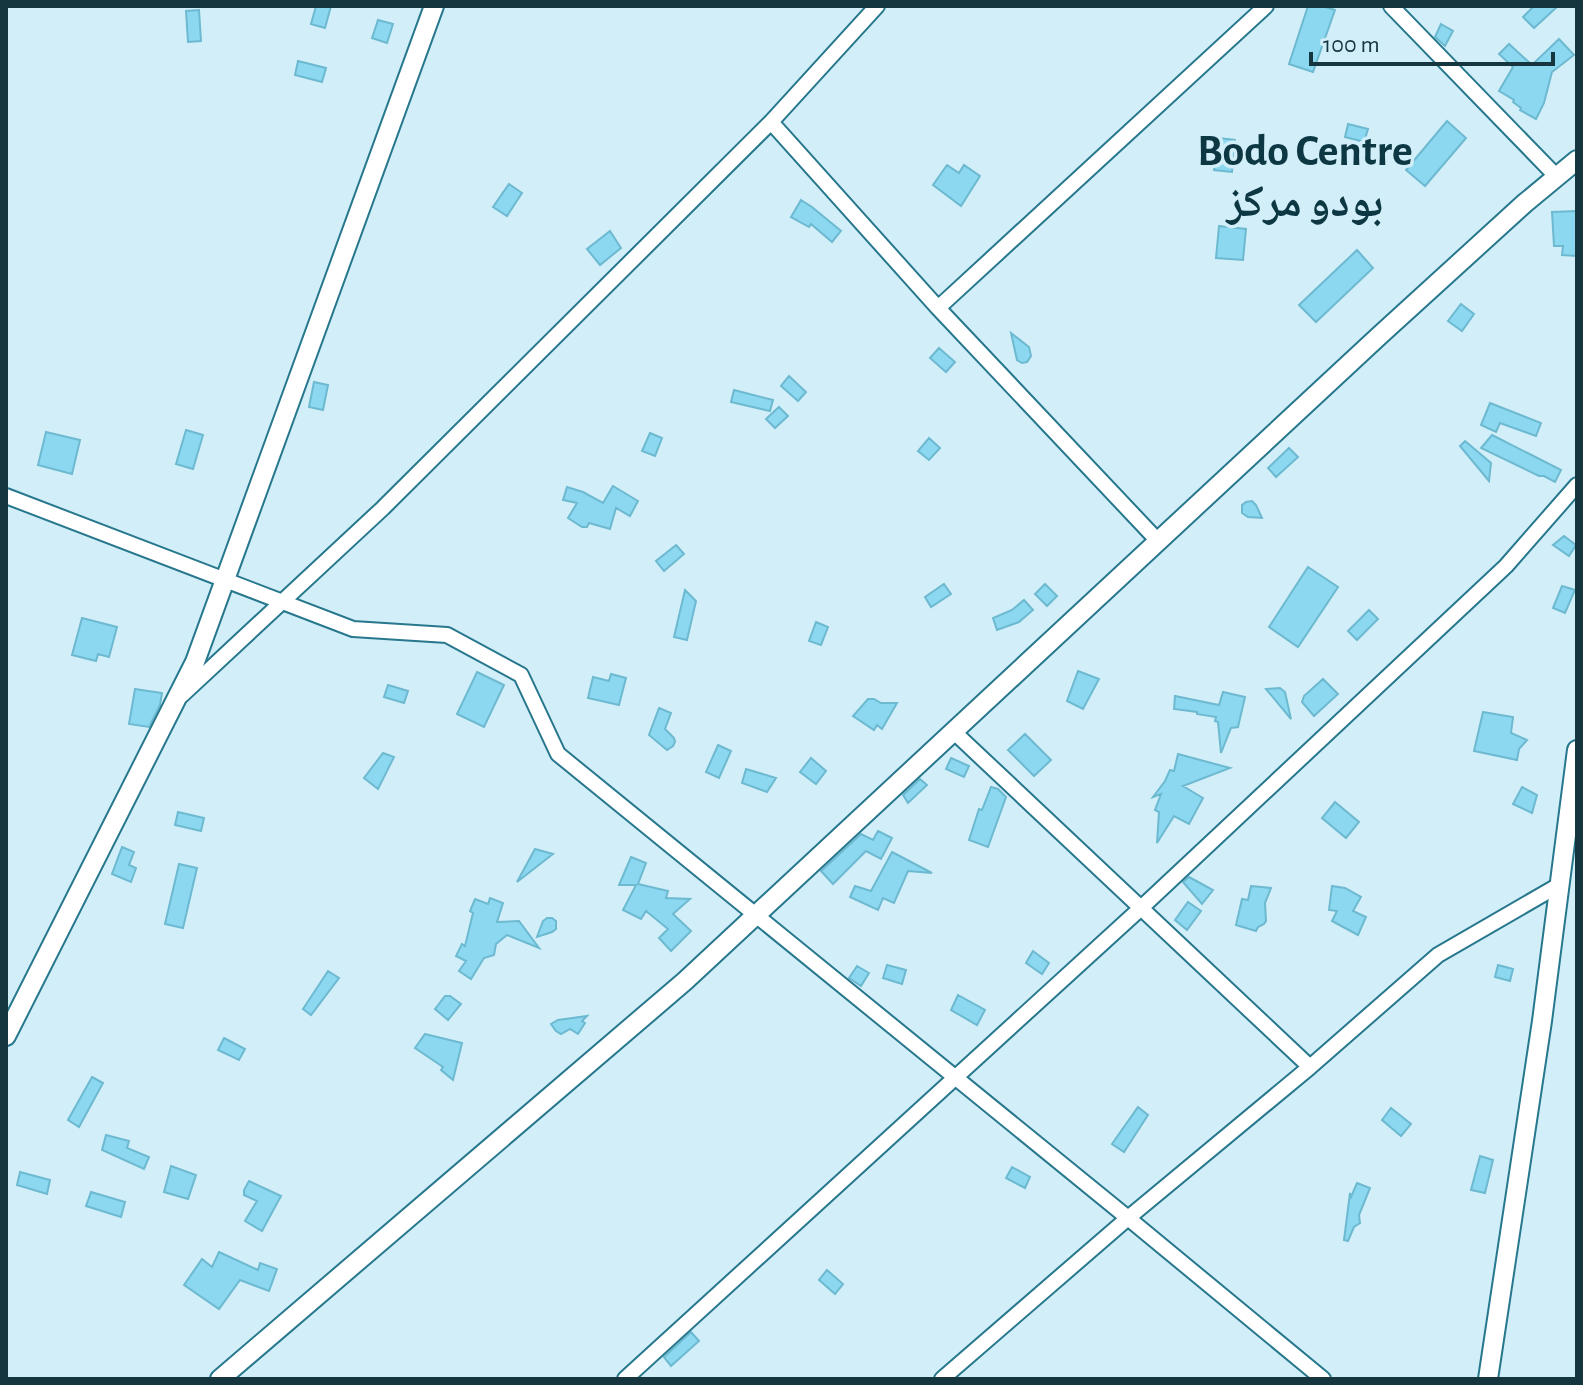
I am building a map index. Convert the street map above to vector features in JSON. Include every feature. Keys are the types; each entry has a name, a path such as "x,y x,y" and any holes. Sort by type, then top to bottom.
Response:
{"street":[{"path":"6,1036 195,662 434,6"},
{"path":"176,701 383,508 771,122 877,6"},
{"path":"938,308 1266,6"},
{"path":"1391,6 1557,177"},
{"path":"771,122 938,308 1158,541"},
{"path":"220,1379 685,981 1379,336 1525,203 1577,160"},
{"path":"625,1379 1141,908 1506,566 1577,485"},
{"path":"6,496 353,629 447,635 521,675 558,754 1323,1379"},
{"path":"953,731 1310,1067"},
{"path":"1488,1379 1540,1036 1577,750"},
{"path":"942,1379 1438,955 1559,885"}],"building":[{"path":"316,6 331,6 325,28 311,24"},
{"path":"1308,6 1335,10 1313,72 1289,64"},
{"path":"1534,6 1558,6 1534,28 1523,17"},
{"path":"199,10 201,41 188,42 186,11"},
{"path":"378,20 393,24 387,43 372,38"},
{"path":"1441,24 1453,31 1445,46 1435,37"},
{"path":"1559,39 1574,55 1552,72 1544,103 1536,119 1520,110 1514,100 1499,91 1513,67 1499,54 1509,44 1532,65"},
{"path":"298,61 326,68 322,82 295,75"},
{"path":"1447,121 1466,138 1425,186 1406,170"},
{"path":"1348,124 1368,129 1364,142 1345,137"},
{"path":"1218,138 1235,140 1232,172 1214,170"},
{"path":"947,165 959,173 964,165 980,176 961,206 933,185"},
{"path":"509,184 522,193 507,216 493,207"},
{"path":"801,200 841,231 832,242 811,224 809,227 791,217"},
{"path":"1577,211 1577,256 1562,255 1563,246 1554,246 1552,212"},
{"path":"1219,226 1246,229 1243,260 1216,258"},
{"path":"610,231 621,248 600,265 587,249"},
{"path":"1357,250 1373,268 1316,322 1299,305"},
{"path":"1461,304 1474,314 1462,331 1448,321"},
{"path":"1011,333 1029,347 1031,356 1027,362 1017,360"},
{"path":"939,348 955,362 946,372 930,358"},
{"path":"789,376 806,392 798,401 781,386"},
{"path":"314,382 328,385 323,410 309,407"},
{"path":"734,390 773,400 770,411 731,402"},
{"path":"1490,403 1541,423 1536,436 1500,423 1496,432 1481,425"},
{"path":"779,407 788,416 775,428 766,419"},
{"path":"186,430 203,435 193,469 176,464"},
{"path":"46,432 80,440 72,474 38,465"},
{"path":"650,433 662,438 655,456 642,451"},
{"path":"1492,435 1561,470 1555,482 1481,448"},
{"path":"929,438 940,448 929,460 918,451"},
{"path":"1465,441 1491,463 1489,481 1460,446"},
{"path":"1289,448 1298,457 1276,477 1268,468"},
{"path":"613,486 638,501 630,516 616,508 610,529 589,523 587,527 582,527 568,518 577,503 563,500 567,487 603,503"},
{"path":"1252,501 1262,518 1248,517 1242,513 1242,505"},
{"path":"1564,536 1576,545 1569,556 1553,545"},
{"path":"676,545 684,554 664,571 656,561"},
{"path":"1308,567 1338,587 1298,647 1269,627"},
{"path":"944,584 951,594 931,607 925,597"},
{"path":"1045,584 1057,596 1047,606 1035,594"},
{"path":"1562,586 1575,590 1565,613 1553,608"},
{"path":"685,590 696,601 687,640 674,637"},
{"path":"1024,600 1033,610 1019,622 997,630 993,618 1012,610"},
{"path":"1369,610 1378,619 1357,640 1348,631"},
{"path":"82,618 117,627 109,657 98,654 96,661 72,655"},
{"path":"816,622 828,627 821,645 809,641"},
{"path":"1078,671 1099,679 1083,709 1067,701"},
{"path":"477,672 504,685 484,727 457,714"},
{"path":"611,674 626,678 619,705 588,698 593,677 609,681"},
{"path":"1323,679 1338,694 1314,716 1302,702 1304,696"},
{"path":"388,685 408,691 404,703 384,697"},
{"path":"1280,688 1285,692 1291,719 1266,689"},
{"path":"135,689 162,693 160,705 149,727 129,724"},
{"path":"1223,692 1245,697 1238,727 1231,728 1221,753 1216,717 1174,709 1175,696 1219,705"},
{"path":"868,699 897,703 882,729 877,725 874,730 853,716"},
{"path":"659,708 671,713 665,729 675,742 667,750 649,735"},
{"path":"1483,712 1513,717 1511,733 1527,740 1519,749 1517,760 1474,751"},
{"path":"1025,734 1051,760 1034,776 1008,750"},
{"path":"718,745 731,751 719,778 706,772"},
{"path":"383,753 394,757 378,789 364,778"},
{"path":"1178,754 1230,768 1183,786 1203,798 1189,824 1174,816 1157,843 1159,812 1155,810 1161,794 1153,797 1170,770 1174,771"},
{"path":"811,758 826,771 816,784 800,772"},
{"path":"951,758 969,766 964,777 946,769"},
{"path":"746,769 776,778 767,792 742,783"},
{"path":"920,779 927,785 908,803 903,795"},
{"path":"991,787 1006,797 988,847 969,840 979,809 982,810"},
{"path":"1522,787 1537,795 1532,813 1513,804"},
{"path":"1335,802 1359,822 1346,838 1322,818"},
{"path":"178,812 204,818 201,831 175,825"},
{"path":"878,831 892,838 881,859 866,851 833,884 821,871 861,834 873,840"},
{"path":"122,847 134,852 129,865 136,868 131,882 112,874"},
{"path":"535,849 553,854 517,882"},
{"path":"892,852 932,873 908,871 894,903 883,898 878,910 850,897 855,886 871,891"},
{"path":"631,857 646,863 638,884 668,891 666,898 690,899 673,914 691,931 671,951 659,938 668,929 646,911 641,919 623,910 636,885 619,885"},
{"path":"179,864 197,868 183,928 165,924"},
{"path":"1189,877 1213,890 1202,904 1183,882"},
{"path":"1251,886 1271,888 1265,903 1266,921 1256,931 1236,925 1242,899 1248,900"},
{"path":"1332,886 1345,888 1361,897 1353,911 1366,917 1358,935 1332,921 1337,911 1329,910"},
{"path":"490,898 503,903 497,922 519,921 539,948 507,935 496,944 494,955 484,958 471,979 459,971 466,961 456,956 462,944 465,946 475,899 488,904"},
{"path":"1188,902 1201,911 1187,930 1175,920"},
{"path":"547,918 556,921 556,929 537,937 543,921"},
{"path":"1033,951 1049,963 1042,974 1026,963"},
{"path":"887,965 906,970 902,984 883,978"},
{"path":"1498,965 1513,969 1510,981 1495,977"},
{"path":"857,966 869,973 861,986 849,978"},
{"path":"328,971 339,978 311,1015 303,1009"},
{"path":"958,995 985,1010 977,1025 951,1010"},
{"path":"445,996 461,1004 448,1020 435,1009"},
{"path":"587,1016 578,1034 570,1029 561,1034 551,1024 558,1020"},
{"path":"425,1034 462,1043 453,1080 441,1070 443,1067 415,1048"},
{"path":"224,1038 245,1049 239,1060 218,1050"},
{"path":"92,1077 103,1083 79,1127 68,1120"},
{"path":"1138,1107 1148,1115 1124,1152 1112,1144"},
{"path":"1391,1108 1411,1124 1401,1136 1382,1120"},
{"path":"106,1135 129,1141 127,1148 149,1157 144,1169 102,1150"},
{"path":"1480,1156 1493,1160 1485,1193 1471,1190"},
{"path":"171,1166 196,1175 188,1199 164,1192"},
{"path":"1012,1167 1030,1177 1025,1188 1006,1178"},
{"path":"20,1172 50,1180 47,1194 17,1185"},
{"path":"249,1181 281,1196 262,1231 245,1221 257,1201 244,1195"},
{"path":"1357,1183 1370,1188 1359,1215 1360,1223 1354,1227 1348,1241 1344,1240 1350,1193 1351,1197"},
{"path":"91,1192 125,1202 121,1217 86,1206"},
{"path":"219,1252 258,1270 260,1263 277,1269 269,1291 240,1280 219,1309 184,1285 202,1259 212,1267"},
{"path":"827,1270 843,1284 835,1294 819,1280"},
{"path":"691,1332 699,1341 671,1366 664,1357"}],"district":[{"name":"Bodo Centre بودو مركز","path":"1305,176"}]}
